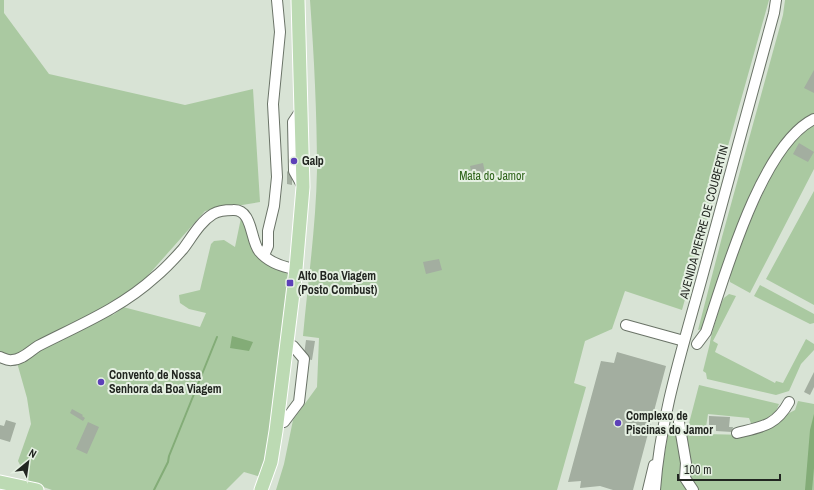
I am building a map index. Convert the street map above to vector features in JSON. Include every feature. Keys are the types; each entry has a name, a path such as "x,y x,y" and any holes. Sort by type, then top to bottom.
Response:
{"main road":[{"path":"261,490 271,462 276,431 296,269 303,187 298,0"},
{"path":"269,490 277,464 284,422 308,218 310,176 305,0"},
{"path":"0,482 37,490"},
{"path":"0,489 5,490"}],"street":[{"path":"264,255 268,246 268,231 274,206 277,177 273,104 280,32 276,0"},
{"name":"AVENIDA PIERRE DE COUBERTIN","path":"648,490 650,475 658,452 684,341 774,13 776,0"},
{"path":"697,344 706,332 719,292 730,289 723,282 741,231 773,162 788,142 814,119"},
{"path":"0,357 11,361 22,357 36,347 123,303 156,277 213,214 236,210 243,213 251,228 255,245 264,255 284,268 296,269"},
{"path":"626,325 684,341"},
{"path":"737,433 771,424 785,410 789,402"},
{"path":"679,422 686,463 685,478 693,490"},
{"name":"AVENIDA PIERRE DE COUBERTIN","path":"655,490 658,452"}],"green space":[{"path":"0,0 4,0 4,13 49,74 185,105 253,89 260,202 205,211 112,316 123,307 200,327 206,313 189,309 180,303 179,295 200,290 211,244 214,241 224,240 235,247 241,218 246,221 270,264 288,274 285,324 277,402 261,477 244,472 226,490 52,490 29,482 18,461 31,424 27,398 16,359 0,357"},
{"name":"Mata do Jamor","path":"310,0 769,0 682,310 625,291 612,329 585,341 574,383 586,387 557,490 276,490 284,464 293,420 317,387 319,338 303,336 313,232 317,170 315,85"},
{"path":"785,0 814,0 814,117 775,155 702,329 698,330 783,15"},
{"path":"814,125 814,169 750,293 730,282 735,258 767,184 780,160 795,141"},
{"path":"814,191 814,305 766,279"},
{"path":"760,285 814,314 814,323 810,324 754,296"},
{"path":"729,294 736,296 713,341 718,344 715,352 775,383 776,381 783,383 806,339 814,344 814,350 801,364 789,391 776,395 707,379 706,373 703,371 712,335 724,298"},
{"path":"699,385 779,404 774,416 752,426 749,418 708,414 705,434 747,435 795,410 798,401 814,404 814,490 659,490 669,428 687,431"}],"shaded area":[{"path":"232,336 253,342 249,351 230,348"},
{"path":"814,414 814,468 812,490 805,490 810,430"}],"building":[{"path":"814,70 814,93 804,88"},
{"path":"799,143 814,152 808,162 793,154"},
{"path":"483,163 486,177 473,180 470,166"},
{"path":"287,171 292,175 292,185 287,184"},
{"path":"439,259 442,270 426,274 423,262"},
{"path":"306,340 315,341 312,360 307,359 304,355"},
{"name":"Complexo de Piscinas do Jamor","path":"617,352 666,366 633,490 613,490 600,486 580,488 581,481 568,482 601,361 614,363"},
{"path":"814,372 814,387 810,395 804,392"},
{"path":"98,378 105,379 104,386 97,385"},
{"path":"72,409 83,415 82,416 85,418 83,421 70,413"},
{"path":"709,416 730,417 729,427 733,427 732,432 716,431 716,425 709,425"},
{"path":"6,420 16,423 10,442 0,439 0,425 4,426"},
{"path":"88,422 99,427 87,454 76,449"}],"waterway":[{"path":"154,490 168,462 169,456 217,337"}],"place":[{"name":"Galp","path":"294,161"},
{"name":"Alto Boa Viagem (Posto Combust)","path":"290,283"},
{"name":"Convento de Nossa Senhora da Boa Viagem","path":"101,382"},
{"name":"Complexo de Piscinas do Jamor","path":"618,423"}]}
